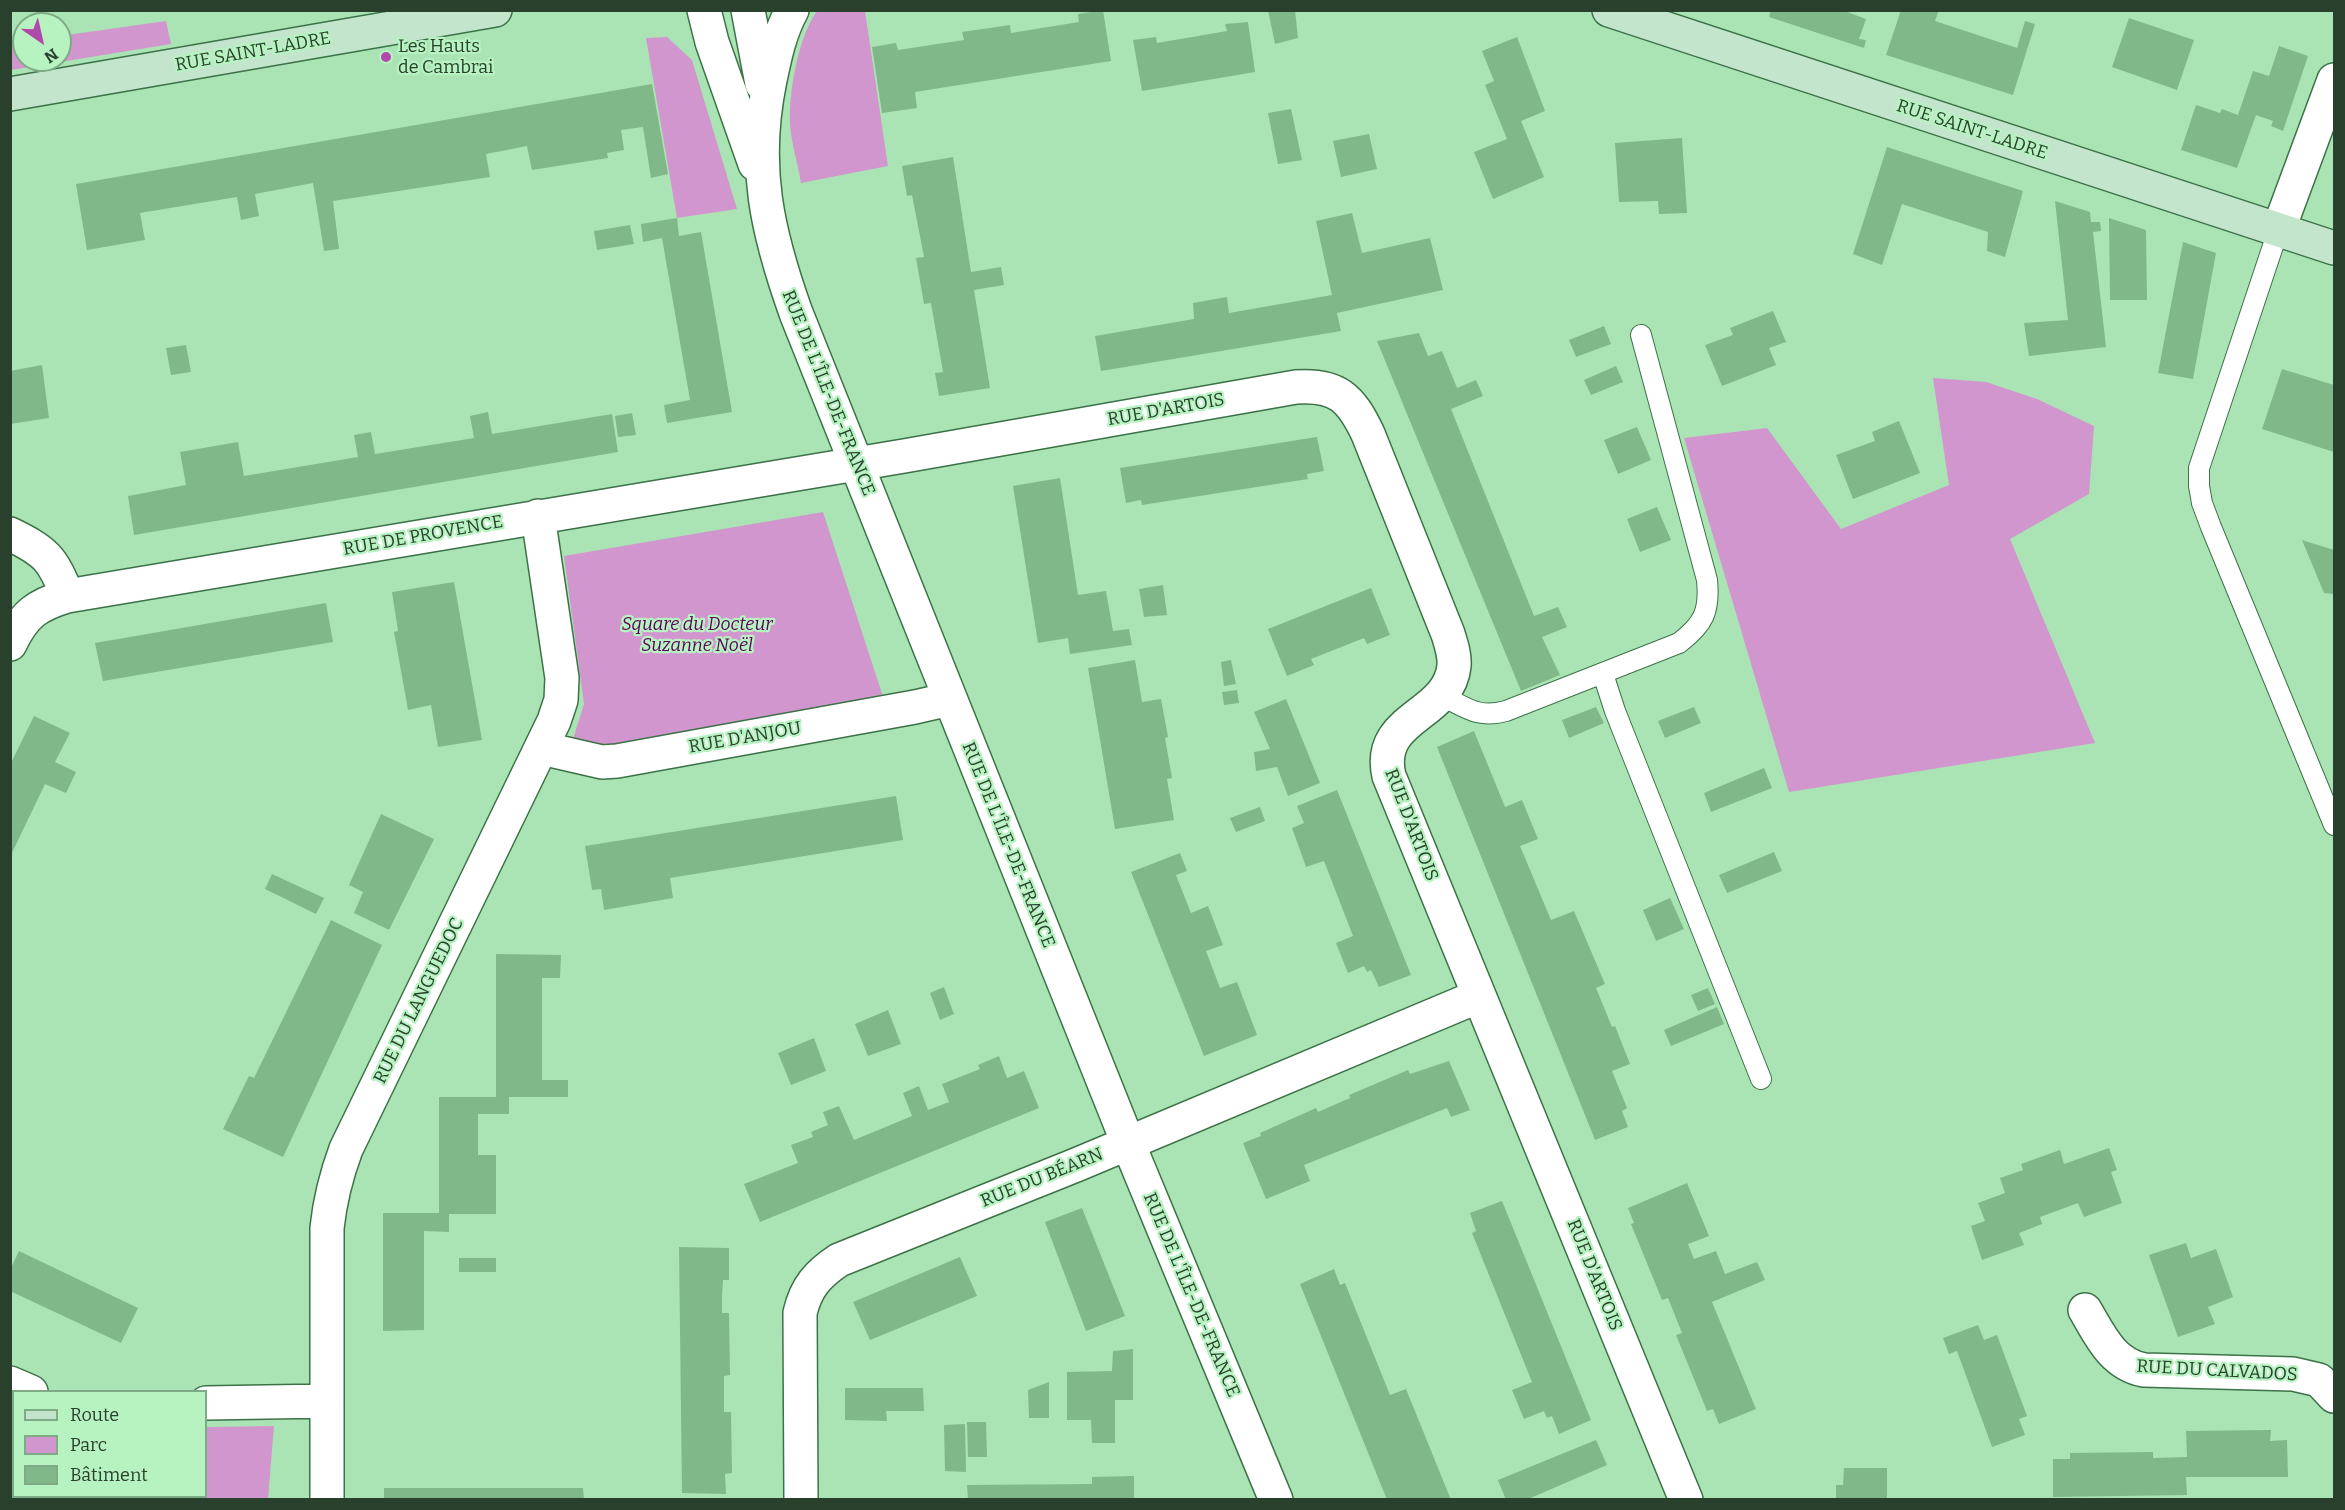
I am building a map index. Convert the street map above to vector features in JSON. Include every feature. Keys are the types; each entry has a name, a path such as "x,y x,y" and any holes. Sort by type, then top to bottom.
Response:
{"street":[{"name":"RUE SAINT-LADRE","path":"10,94 495,10"},
{"name":"RUE DE L'ÎLE-DE-FRANCE","path":"704,10 715,50 762,182 774,246 784,282 1128,1143 1276,1500"},
{"name":"RUE DE L'ÎLE-DE-FRANCE","path":"748,10 765,103"},
{"name":"RUE DE L'ÎLE-DE-FRANCE","path":"762,182 765,103 776,52 792,10"},
{"name":"RUE SAINT-LADRE","path":"1609,10 2334,248"},
{"path":"2278,231 2334,80"},
{"name":"RUE D'ARTOIS","path":"856,464 1296,387 1314,386 1327,389 1341,394 1351,403 1360,417 1453,650 1454,666 1450,680 1440,695 1401,727 1392,738 1387,750 1386,764 1389,776 1686,1500"},
{"name":"RUE DE PROVENCE","path":"10,644 27,616 41,605 67,596 856,464"},
{"name":"RUE DU LANGUEDOC","path":"327,1500 327,1228 336,1174 554,721 561,700 562,678 538,516"},
{"path":"10,534 45,554 55,567 67,596"},
{"name":"RUE D'ANJOU","path":"541,748 602,762 618,761 950,699"},
{"name":"RUE DU BÉARN","path":"801,1500 800,1312 811,1283 824,1270 839,1260 1128,1143 1479,996"},
{"name":"RUE DU CALVADOS","path":"2085,1310 2110,1352 2132,1368 2293,1374 2319,1380 2334,1396"},
{"path":"10,1383 26,1390"},
{"path":"207,1403 327,1401"}],"lane":[{"path":"2278,231 2199,468 2199,486 2211,527 2334,825"},
{"path":"1440,695 1481,715 1493,715 1679,643 1701,624 1707,609 1707,580 1641,335"},
{"path":"1602,674 1761,1079"}],"green space":[{"path":"817,11 865,11 888,166 801,183 791,131 791,96 800,49 810,22"},
{"path":"166,21 171,44 72,60 72,34"},
{"path":"667,37 692,60 737,209 677,218 646,38"},
{"path":"11,44 12,44 11,70"},
{"path":"1933,378 1986,382 2037,399 2094,426 2089,494 2010,539 2095,743 1789,792 1684,438 1767,428 1841,529 1949,485"},
{"name":"Square du Docteur Suzanne Noël","path":"823,512 885,703 607,754 573,739 584,704 564,556"},
{"path":"11,1406 12,1498 207,1498 207,1427 274,1426 268,1499 11,1499"}],"building":[{"path":"1103,10 1111,61 915,92 917,108 882,113 872,47 896,43 898,50 964,40 962,32 1010,25 1011,33 1079,22 1078,14"},
{"path":"1268,10 1295,10 1298,38 1275,44"},
{"path":"1771,10 1842,10 1866,19 1859,39 1866,40 1864,48 1769,17"},
{"path":"1901,10 1939,10 1935,21 2017,48 2025,21 2035,24 2013,95 1886,55"},
{"path":"2129,18 2194,40 2177,90 2112,67"},
{"path":"1248,22 1255,72 1142,91 1133,40 1156,37 1157,43 1227,31 1225,24"},
{"path":"1517,37 1545,111 1521,121 1544,177 1493,199 1474,152 1507,139 1485,85 1494,81 1482,51"},
{"path":"2279,46 2308,56 2283,131 2271,126 2273,121 2256,115 2237,168 2181,150 2196,105 2220,113 2222,109 2238,115 2253,71 2269,76"},
{"path":"652,84 668,174 651,178 643,127 621,130 624,150 607,153 608,158 532,170 527,146 486,154 490,177 333,201 339,249 324,251 313,183 255,194 259,216 241,220 237,197 140,213 145,240 87,250 76,184"},
{"path":"1291,109 1302,160 1278,164 1268,113"},
{"path":"1369,134 1377,169 1341,177 1333,141"},
{"path":"1682,138 1687,213 1659,214 1658,201 1619,202 1615,143"},
{"path":"1887,147 2023,191 2005,257 1987,251 1988,232 1902,204 1882,265 1853,254"},
{"path":"953,157 971,272 1001,267 1004,285 974,290 990,388 939,396 935,373 943,372 931,303 924,304 916,258 924,257 912,195 907,196 902,166"},
{"path":"2055,201 2090,212 2091,222 2100,222 2101,231 2093,232 2106,347 2029,356 2024,323 2068,320"},
{"path":"1352,213 1362,253 1430,238 1443,290 1337,313 1341,331 1101,371 1095,336 1194,319 1193,303 1227,297 1229,313 1332,295 1316,221"},
{"path":"677,218 679,236 701,232 732,412 667,423 664,405 690,400 662,238 643,242 641,224"},
{"path":"2109,218 2146,230 2147,300 2110,300"},
{"path":"630,225 634,244 597,250 594,231"},
{"path":"2183,242 2216,253 2193,379 2158,373"},
{"path":"1773,311 1786,342 1769,348 1776,365 1722,386 1705,345 1733,335 1730,328"},
{"path":"1604,326 1611,344 1576,357 1569,340"},
{"path":"1419,333 1428,356 1442,351 1457,388 1476,380 1483,396 1451,409 1534,616 1558,607 1567,627 1542,637 1560,675 1521,691 1377,341"},
{"path":"186,345 191,372 171,375 166,348"},
{"path":"42,365 49,418 10,424 10,371"},
{"path":"1616,366 1623,382 1591,395 1584,380"},
{"path":"2282,369 2334,385 2334,452 2262,429"},
{"path":"488,412 492,434 612,414 618,452 134,535 128,496 186,485 180,452 238,442 244,476 358,457 354,435 371,432 375,454 474,438 470,416"},
{"path":"632,413 636,435 618,437 615,416"},
{"path":"1899,421 1920,473 1853,499 1836,455 1875,441 1872,432"},
{"path":"1637,427 1651,460 1618,474 1604,440"},
{"path":"1317,437 1324,471 1307,474 1308,479 1142,505 1141,500 1126,503 1120,468"},
{"path":"1060,478 1078,595 1106,591 1113,631 1129,629 1132,645 1070,654 1068,638 1038,643 1013,486"},
{"path":"1657,507 1671,540 1640,552 1627,519"},
{"path":"2302,540 2334,550 2334,594 2324,593"},
{"path":"454,582 482,740 438,747 431,705 408,710 394,632 398,631 392,592"},
{"path":"1163,585 1167,615 1144,617 1139,589"},
{"path":"1371,588 1390,635 1367,644 1364,638 1311,659 1314,665 1287,676 1268,629"},
{"path":"326,603 333,642 103,681 95,643"},
{"path":"1135,660 1142,702 1161,699 1168,737 1165,738 1172,778 1167,779 1174,820 1115,829 1088,668"},
{"path":"1231,660 1236,684 1224,686 1221,662"},
{"path":"1237,690 1239,703 1224,705 1222,692"},
{"path":"1286,699 1320,783 1288,796 1277,767 1256,771 1254,752 1270,749 1254,712"},
{"path":"1596,707 1604,723 1569,738 1562,720"},
{"path":"1694,707 1701,723 1665,738 1658,721"},
{"path":"34,716 70,733 55,762 76,772 66,793 45,784 10,857 10,765"},
{"path":"1474,731 1505,807 1522,800 1538,839 1520,846 1551,920 1574,911 1605,984 1596,988 1612,1027 1615,1026 1630,1064 1612,1071 1627,1108 1622,1111 1628,1127 1595,1140 1437,747"},
{"path":"1764,768 1772,788 1711,812 1704,793"},
{"path":"1337,790 1411,975 1379,987 1371,970 1367,972 1364,966 1348,973 1336,943 1353,936 1324,861 1306,867 1292,828 1304,823 1297,806"},
{"path":"896,796 903,840 670,878 673,898 604,910 601,889 592,890 585,846"},
{"path":"1260,807 1265,821 1236,832 1230,818"},
{"path":"381,814 434,839 389,930 354,913 363,892 349,885"},
{"path":"1774,852 1782,871 1727,893 1719,875"},
{"path":"1180,853 1187,871 1176,875 1191,913 1208,906 1223,945 1206,951 1220,988 1237,982 1257,1035 1204,1056 1131,872"},
{"path":"272,874 324,898 316,914 265,889"},
{"path":"1670,898 1684,929 1656,941 1643,910"},
{"path":"331,920 382,945 283,1157 223,1129 249,1076 254,1078"},
{"path":"496,954 561,955 560,978 542,978 542,1080 568,1080 568,1097 509,1097 509,1114 478,1114 478,1155 496,1155 496,1214 449,1214 449,1232 424,1231 424,1330 383,1331 383,1213 439,1213 439,1097 496,1097"},
{"path":"944,987 954,1014 940,1020 930,993"},
{"path":"1708,988 1715,1004 1698,1011 1691,995"},
{"path":"1717,1007 1724,1024 1671,1046 1664,1030"},
{"path":"888,1010 901,1044 868,1056 855,1024"},
{"path":"814,1038 826,1071 791,1085 778,1053"},
{"path":"999,1056 1007,1078 1024,1071 1039,1108 760,1222 744,1184 798,1163 791,1145 813,1137 811,1132 828,1125 823,1112 839,1106 854,1140 912,1116 903,1093 919,1086 928,1110 949,1102 942,1084 980,1069 978,1065"},
{"path":"1449,1061 1470,1110 1451,1117 1447,1108 1304,1165 1310,1181 1266,1199 1243,1143 1316,1108 1318,1112 1350,1098 1349,1095 1408,1070 1410,1074"},
{"path":"2109,1148 2117,1170 2111,1172 2122,1203 2084,1217 2078,1203 2040,1217 2042,1224 2019,1233 2024,1245 1982,1260 1971,1226 1985,1221 1978,1203 2005,1193 2000,1178 2023,1170 2021,1164 2060,1150 2064,1164"},
{"path":"1687,1183 1709,1236 1688,1244 1694,1259 1716,1251 1725,1274 1757,1262 1765,1280 1712,1302 1756,1409 1719,1424 1713,1409 1707,1411 1676,1335 1682,1333 1668,1298 1662,1300 1631,1224 1634,1223 1628,1208"},
{"path":"1502,1201 1591,1420 1559,1434 1552,1416 1547,1418 1544,1411 1524,1419 1512,1390 1532,1382 1472,1233 1476,1231 1470,1213"},
{"path":"1082,1208 1125,1316 1086,1331 1045,1222"},
{"path":"2186,1243 2191,1258 2216,1249 2233,1297 2208,1307 2215,1324 2178,1337 2149,1255"},
{"path":"679,1247 729,1248 729,1280 723,1280 722,1296 722,1313 729,1313 730,1375 724,1376 724,1412 731,1412 732,1473 725,1474 726,1494 682,1493"},
{"path":"19,1251 138,1308 121,1343 10,1291 10,1270"},
{"path":"960,1257 977,1296 870,1340 853,1302"},
{"path":"459,1258 496,1258 496,1272 459,1272"},
{"path":"1334,1269 1340,1285 1345,1283 1390,1395 1406,1389 1451,1500 1387,1500 1300,1284"},
{"path":"1978,1325 1984,1340 1997,1335 2027,1416 2019,1419 2025,1435 1992,1447 1957,1351 1949,1354 1943,1338"},
{"path":"1133,1349 1133,1400 1115,1400 1115,1443 1092,1443 1091,1420 1067,1420 1067,1372 1112,1371 1113,1351"},
{"path":"1049,1382 1049,1418 1029,1418 1028,1390"},
{"path":"845,1388 923,1388 924,1411 886,1411 887,1421 845,1420"},
{"path":"967,1422 986,1422 987,1457 968,1457"},
{"path":"965,1424 966,1472 945,1471 944,1425"},
{"path":"2271,1430 2270,1441 2287,1440 2288,1477 2186,1477 2187,1495 2053,1497 2053,1459 2070,1459 2070,1453 2153,1452 2153,1458 2187,1457 2186,1431"},
{"path":"1596,1440 1607,1465 1526,1500 1506,1500 1498,1480"},
{"path":"1844,1468 1887,1468 1887,1500 1836,1500 1836,1485 1843,1485"},
{"path":"1134,1476 1134,1500 968,1500 967,1485 1092,1484 1092,1477"},
{"path":"384,1488 583,1488 584,1500 384,1500"}],"place":[{"name":"Les Hauts de Cambrai","path":"386,57"}]}
